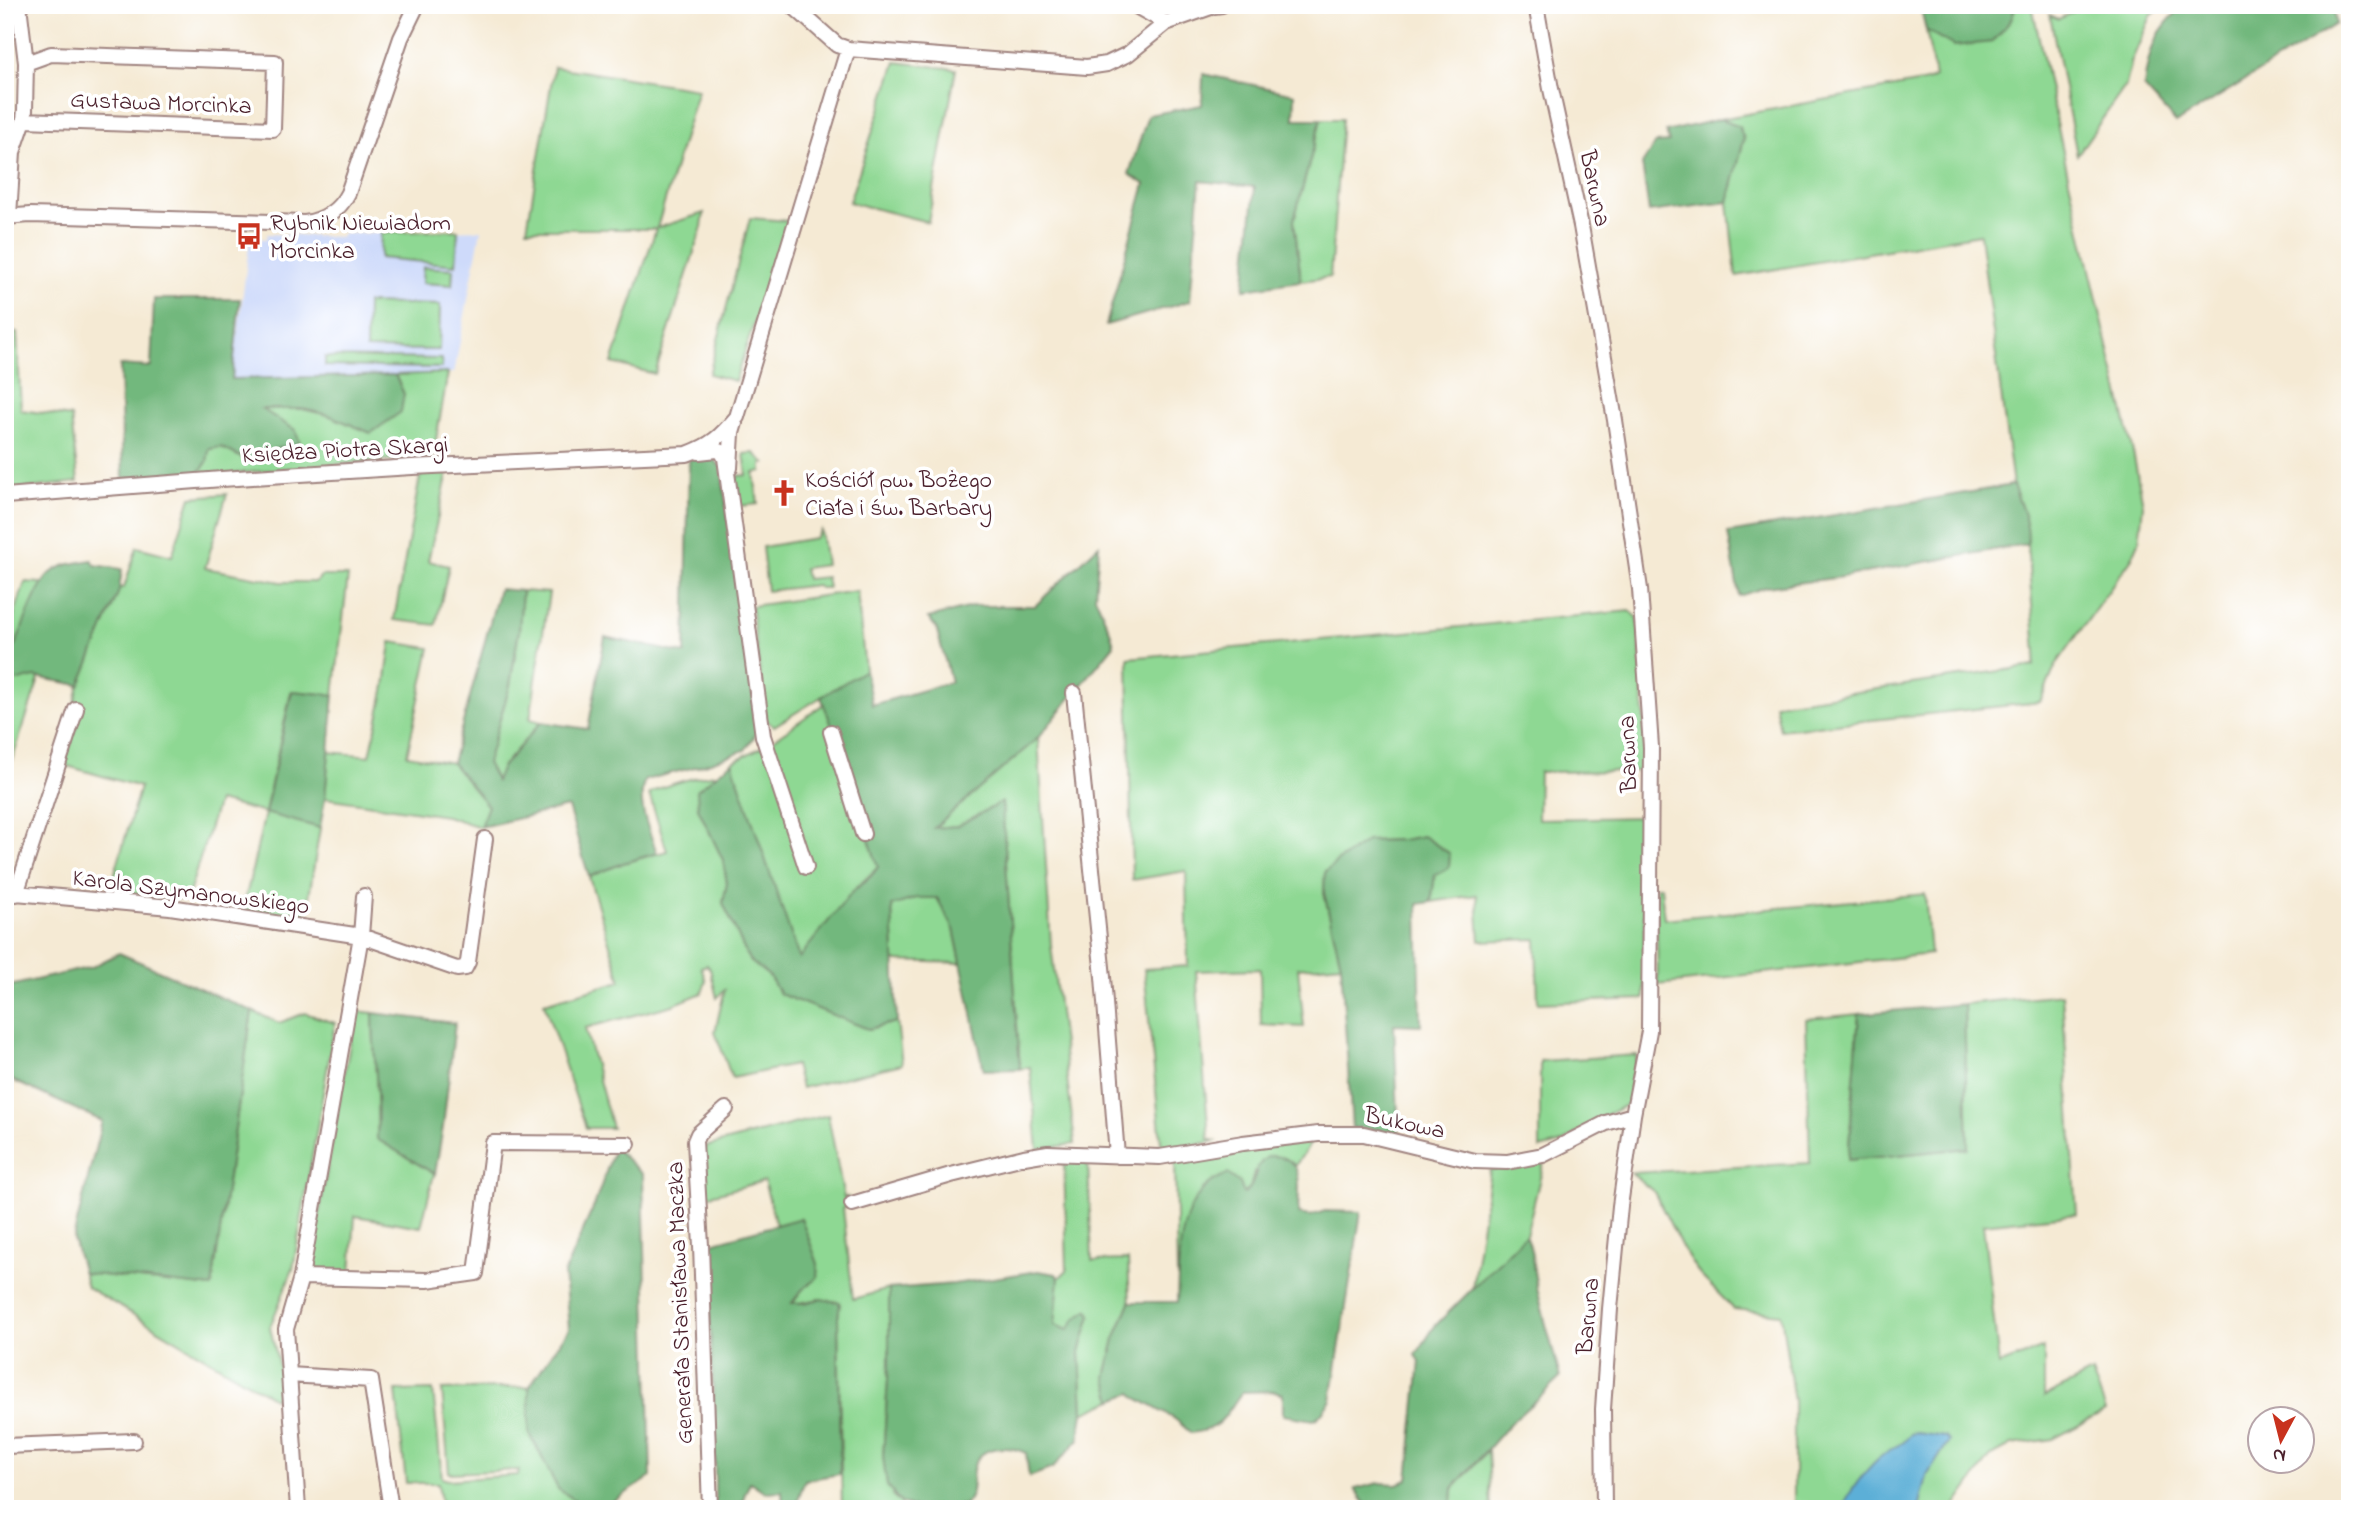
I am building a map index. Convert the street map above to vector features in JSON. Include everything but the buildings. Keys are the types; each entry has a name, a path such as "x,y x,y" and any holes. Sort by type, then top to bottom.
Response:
{"street":[{"path":"19,5 26,62 24,120 9,151 7,216 305,223 335,212 348,193 401,38 417,5"},
{"path":"401,38 405,5"},
{"path":"792,5 837,45 848,49 1087,67 1107,64 1128,54 1166,23 1222,5"},
{"path":"1134,5 1166,23"},
{"name":"Barwna","path":"1536,5 1581,226 1615,420 1640,589 1651,747 1649,1031 1620,1206 1610,1309 1603,1409 1604,1509"},
{"name":"Księdza Piotra Skargi","path":"729,484 732,433 848,49"},
{"name":"Gustawa Morcinka","path":"24,120 273,130 275,62 51,54 26,62"},
{"name":"Księdza Piotra Skargi","path":"687,454 719,438 737,416"},
{"name":"Księdza Piotra Skargi","path":"5,496 412,467 687,454 717,450 722,452 729,484 763,736 806,867"},
{"path":"1074,693 1103,977 1117,1156"},
{"name":"Karola Szymanowskiego","path":"76,709 11,893 170,908 360,936 457,969 465,968 468,962 485,839"},
{"path":"831,732 863,834"},
{"path":"298,1509 286,1329 301,1277 360,936 364,895"},
{"name":"Generała Stanisława Maczka","path":"710,1509 695,1141 698,1134 726,1109"},
{"name":"Bukowa","path":"852,1204 951,1175 1048,1153 1160,1157 1318,1134 1364,1134 1475,1161 1507,1162 1544,1155 1606,1123 1633,1115"},
{"path":"301,1277 427,1280 477,1273 493,1143 628,1144"},
{"path":"289,1375 372,1380 391,1509"},
{"path":"5,1446 134,1441"}],"shaded area":[{"path":"481,230 454,373 232,379 250,238 266,239 267,234 341,237 342,234"}],"green space":[{"path":"1920,5 2016,5 2011,20 1993,42 1954,46 1926,30"},
{"path":"2016,5 2032,5 2069,180 2134,457 2143,505 2139,542 2132,558 2056,665 2040,702 1780,730 1775,704 2034,666 2036,653 2028,540 2021,506 2013,485 1980,234 1736,276 1728,202 1744,139 1739,127 1720,119 1927,81 1935,77 1926,30 1954,46 2011,20"},
{"path":"2086,5 2164,5 2151,16 2132,60 2126,85 2077,155 2050,15 2059,19"},
{"path":"2185,5 2334,5 2336,24 2176,123 2144,87 2155,41 2167,22"},
{"path":"896,62 956,69 928,222 849,202"},
{"path":"554,67 698,89 657,228 704,213 702,227 655,374 612,363 656,229 527,229"},
{"path":"1203,74 1295,94 1294,119 1321,119 1294,220 1301,281 1244,289 1255,187 1200,181 1190,301 1106,325 1145,184 1129,174 1148,115 1202,105"},
{"path":"1321,119 1342,119 1330,277 1301,281 1294,220"},
{"path":"1720,119 1739,127 1744,139 1728,202 1649,212 1642,164 1656,143 1669,142 1666,132"},
{"path":"750,218 788,221 735,381 709,374"},
{"path":"458,230 456,265 380,258 381,233"},
{"path":"423,267 453,269 452,285 422,283"},
{"path":"154,299 240,299 232,379 395,375 404,394 401,412 371,433 328,415 303,409 262,409 295,430 300,443 256,454 246,460 221,447 209,449 207,462 196,477 175,480 123,478 120,365 151,367"},
{"path":"367,303 440,305 439,350 366,349"},
{"path":"5,332 17,333 21,410 71,417 78,482 5,491"},
{"path":"325,357 442,359 442,368 325,366"},
{"path":"448,373 433,456 196,477 207,462 209,449 221,447 246,460 295,430 260,409 303,409 328,415 371,433 404,394 395,375"},
{"path":"754,453 765,463 762,464 762,471 754,473 758,504 740,506 736,476 747,475 744,454"},
{"path":"706,457 715,460 721,467 758,731 745,750 699,766 645,780 642,789 643,807 657,853 589,877 568,807 480,827 488,806 452,763 499,589 522,591 510,685 487,763 496,781 502,767 541,722 588,729 605,637 685,654 689,459"},
{"path":"449,468 428,561 449,566 436,625 394,620 421,471"},
{"path":"2013,485 2026,522 2027,544 1842,577 1766,587 1739,596 1728,533"},
{"path":"227,494 205,568 281,582 316,582 321,576 348,576 334,695 291,691 265,812 320,828 305,922 243,910 265,813 218,801 187,900 109,893 140,787 64,765 83,705 75,702 79,685 40,676 5,782 5,644 25,582 124,588 137,547 172,556 191,497"},
{"path":"821,530 826,565 804,568 806,579 826,577 828,588 819,588 817,585 767,591 762,547 815,538"},
{"path":"1099,545 1095,596 1114,645 1038,738 934,828 957,826 1002,802 1020,1069 984,1070 954,929 937,898 917,898 892,906 897,1022 868,1029 780,994 769,976 749,960 723,903 727,883 723,860 698,808 697,790 732,762 799,958 851,893 878,867 821,697 865,670 872,705 951,682 936,627 928,618 975,606 1035,606"},
{"path":"92,560 95,565 122,569 119,591 80,685 35,677 19,681 8,678 5,680 5,652 13,651 34,598 45,579 60,567"},
{"path":"522,591 549,593 530,719 541,722 502,767 497,782 487,763 510,685"},
{"path":"857,591 865,670 774,726 766,721 751,606"},
{"path":"1630,611 1638,618 1644,714 1644,771 1539,772 1538,819 1644,817 1644,999 1538,1003 1536,939 1480,941 1477,895 1431,902 1435,875 1449,853 1423,836 1402,840 1367,841 1325,872 1324,893 1341,964 1298,968 1304,1027 1261,1025 1260,969 1196,971 1209,1139 1215,1141 1162,1152 1144,969 1188,966 1186,871 1132,880 1128,658"},
{"path":"391,642 430,648 407,755 452,763 488,806 480,827 446,816 325,798 329,752 370,756"},
{"path":"292,691 334,695 320,828 265,813"},
{"path":"824,704 878,867 851,893 799,959 732,762 766,745"},
{"path":"1038,738 1051,945 1075,1144 1038,1149 1030,1067 1020,1069 1002,803 957,826 933,828"},
{"path":"717,774 698,790 698,808 723,860 727,883 723,903 749,960 769,976 780,994 868,1029 897,1022 902,1064 801,1088 795,1065 732,1078 715,1032 725,988 717,998 707,965 701,967 706,981 702,993 673,1005 585,1028 612,1128 586,1128 544,1003 621,981 589,877 623,863 667,851 649,794 682,781"},
{"path":"1423,836 1450,854 1449,868 1435,875 1431,902 1418,904 1421,1025 1394,1024 1399,1138 1371,1128 1352,1128 1341,964 1324,893 1325,872 1367,841 1402,840"},
{"path":"1661,886 1664,919 1925,894 1930,954 1658,985 1656,887"},
{"path":"917,898 938,898 954,929 961,963 894,961 892,905"},
{"path":"119,953 252,1011 212,1287 83,1273 73,1239 102,1121 5,1077 5,987 92,967"},
{"path":"2062,994 2077,1214 1983,1224 1999,1365 2044,1348 2044,1397 2092,1373 2106,1411 2053,1439 2012,1445 1990,1457 1953,1509 1794,1509 1794,1401 1781,1314 1734,1309 1700,1275 1683,1249 1654,1192 1631,1173 1810,1163 1806,1019 1859,1014 1848,1160 1968,1148 1964,1004"},
{"path":"1964,1004 1968,1148 1848,1160 1859,1014"},
{"path":"252,1011 279,1023 305,1013 335,1023 293,1269 270,1327 285,1393 274,1398 87,1287 83,1273 212,1287"},
{"path":"356,1011 373,1013 377,1139 434,1174 421,1227 355,1216 351,1274 317,1273 309,1269"},
{"path":"373,1013 455,1023 435,1174 377,1139"},
{"path":"1637,1055 1628,1104 1593,1122 1562,1143 1540,1149 1540,1061"},
{"path":"828,1115 844,1198 848,1197 848,1206 843,1208 853,1299 889,1289 889,1364 883,1457 893,1496 902,1504 900,1509 842,1509 838,1318 840,1303 820,1299 792,1304 802,1290 817,1278 818,1264 801,1219 776,1225 764,1181 703,1197 700,1148"},
{"path":"1313,1140 1295,1166 1291,1161 1254,1172 1250,1189 1244,1194 1203,1190 1191,1211 1181,1242 1177,1278 1175,1160"},
{"path":"616,1149 643,1175 651,1477 601,1509 589,1509 558,1489 529,1432 529,1387 569,1329 564,1273"},
{"path":"1085,1155 1088,1162 1092,1261 1128,1260 1130,1302 1115,1339 1106,1377 1113,1400 1083,1413 1080,1352 1091,1315 1088,1310 1068,1330 1054,1325 1059,1278 1067,1270 1064,1158"},
{"path":"1269,1156 1281,1157 1295,1167 1299,1184 1298,1214 1310,1216 1325,1211 1361,1212 1331,1400 1314,1420 1283,1415 1283,1394 1275,1391 1242,1392 1222,1420 1210,1428 1191,1433 1175,1419 1132,1393 1113,1400 1106,1377 1115,1339 1130,1302 1177,1302 1180,1247 1190,1210 1198,1195 1211,1183 1228,1174 1240,1183 1244,1194 1259,1165"},
{"path":"1544,1162 1526,1235 1472,1289 1490,1170"},
{"path":"801,1218 818,1264 817,1278 802,1290 792,1303 820,1299 840,1302 840,1474 805,1480 797,1502 798,1509 783,1509 782,1491 765,1492 750,1482 742,1509 715,1509 707,1249 711,1243"},
{"path":"1526,1235 1560,1378 1510,1423 1453,1488 1452,1502 1445,1509 1369,1509 1355,1489 1379,1483 1397,1484 1408,1480 1420,1361 1416,1355 1435,1326"},
{"path":"1038,1271 1056,1274 1059,1278 1055,1325 1068,1330 1075,1319 1088,1310 1091,1315 1080,1352 1083,1413 1079,1439 1053,1468 1029,1477 1026,1453 1005,1448 985,1452 973,1468 971,1493 965,1505 931,1509 902,1504 887,1486 883,1457 889,1364 889,1289 954,1284"},
{"path":"529,1387 529,1432 558,1488 589,1509 442,1509 438,1483 406,1483 396,1391 433,1390 442,1478 448,1480 518,1475 519,1470 449,1473 442,1390"},
{"path":"1488,1450 1491,1509 1445,1509 1452,1502 1453,1489"}],"water":[{"path":"1911,1434 1945,1437 1949,1441 1927,1476 1919,1509 1843,1509 1854,1487 1873,1464"}],"place":[{"name":"Rybnik Niewiadom Morcinka","path":"249,236"},
{"name":"Kościół pw. Bożego Ciała i św. Barbary","path":"784,493"}]}
